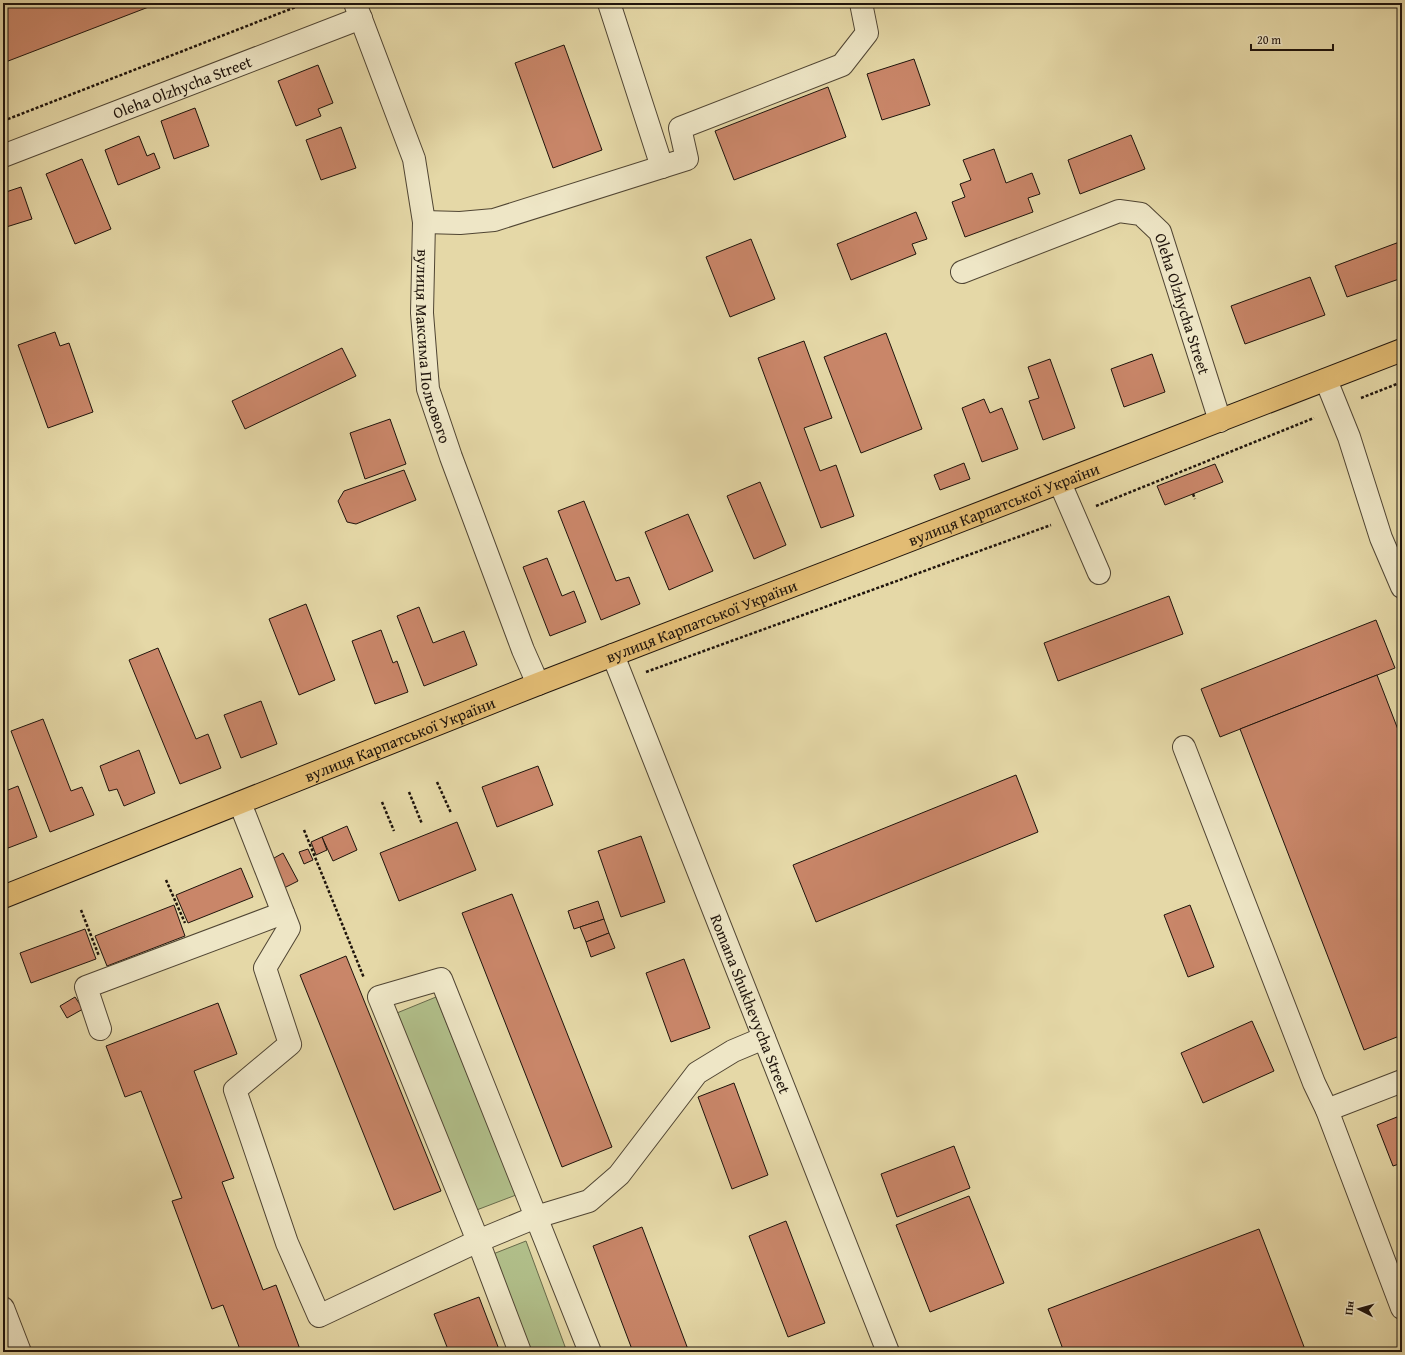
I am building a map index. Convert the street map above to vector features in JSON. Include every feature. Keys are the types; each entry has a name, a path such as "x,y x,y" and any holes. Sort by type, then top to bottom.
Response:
{"main road":[{"name":"вулиця Карпатської України","path":"3,896 538,684 1402,350"}],"street":[{"path":"609,3 662,167"},
{"path":"424,222 460,223 494,220 687,159 680,128 842,65 867,33 861,3"},
{"name":"Oleha Olzhycha Street","path":"3,156 358,10"},
{"name":"вулиця Максима Польового","path":"358,10 414,159 424,222 422,313 428,389 454,464 523,650 538,684"},
{"name":"Oleha Olzhycha Street","path":"962,272 1119,211 1141,214 1160,232 1220,421"},
{"path":"1326,380 1349,437 1381,538 1402,587"},
{"path":"1060,482 1098,574"},
{"name":"Romana Shukhevycha Street","path":"613,655 888,1352"},
{"path":"1184,747 1402,1308"},
{"path":"240,803 289,928 265,968 290,1044 234,1090 287,1243 319,1316 478,1240 536,1217 589,1201 619,1175 697,1073 733,1051 764,1038"},
{"path":"100,1029 86,988 283,913"},
{"path":"520,1352 478,1240 379,997 441,979 590,1352"},
{"path":"1326,1110 1402,1081"},
{"path":"3,1308 20,1352"}],"path":[{"path":"3,121 306,3"},
{"path":"623,680 1024,536 1402,382"},
{"path":"1185,470 1186,475"},
{"path":"1193,494 1195,500"},
{"path":"437,782 451,813"},
{"path":"409,792 422,824"},
{"path":"382,802 394,831"},
{"path":"166,880 195,946"},
{"path":"81,910 109,979"}],"green space":[{"path":"436,997 516,1195 474,1211 392,1015"},
{"path":"526,1241 567,1352 526,1352 488,1256"}],"building":[{"path":"3,3 159,3 3,63"},
{"path":"564,45 602,150 553,168 515,63"},
{"path":"914,59 930,105 882,120 867,74"},
{"path":"318,65 333,103 318,109 321,116 296,126 278,81"},
{"path":"828,87 846,137 734,180 715,131"},
{"path":"195,108 209,146 174,159 161,121"},
{"path":"341,127 356,168 321,180 306,140"},
{"path":"1131,135 1145,169 1080,194 1068,160"},
{"path":"139,136 147,156 154,153 160,168 118,185 105,150"},
{"path":"994,149 1006,183 1032,173 1040,194 1028,198 1033,212 965,237 952,202 965,197 960,184 971,180 963,160"},
{"path":"82,159 111,229 75,244 46,174"},
{"path":"21,187 32,219 3,228 3,193"},
{"path":"916,212 927,239 912,244 916,254 851,280 837,244"},
{"path":"751,239 775,299 730,317 706,257"},
{"path":"1402,241 1402,278 1347,297 1335,266"},
{"path":"1310,277 1325,315 1245,344 1231,306"},
{"path":"55,332 60,346 69,343 93,412 48,428 18,345"},
{"path":"886,333 922,429 861,453 824,357"},
{"path":"804,341 832,418 804,428 820,471 836,465 854,516 821,528 758,358"},
{"path":"342,348 356,376 245,429 232,401"},
{"path":"1152,354 1165,392 1124,407 1111,369"},
{"path":"1050,359 1075,428 1043,440 1029,401 1039,398 1028,367"},
{"path":"984,399 990,413 1002,408 1018,449 982,462 962,408"},
{"path":"390,419 406,464 365,479 350,433"},
{"path":"964,463 970,479 940,490 934,475"},
{"path":"1215,464 1223,482 1165,505 1157,486"},
{"path":"404,470 416,500 356,524 347,522 338,501 344,491"},
{"path":"760,482 786,545 754,559 727,496"},
{"path":"584,501 616,581 629,577 640,604 601,620 558,511"},
{"path":"688,514 713,571 669,590 645,532"},
{"path":"547,558 562,596 574,591 586,622 550,636 523,567"},
{"path":"1169,596 1183,634 1058,681 1044,643"},
{"path":"306,604 335,680 299,695 269,619"},
{"path":"419,607 433,643 464,631 477,665 424,686 397,616"},
{"path":"1376,620 1395,668 1220,737 1201,689"},
{"path":"381,630 393,663 397,661 408,692 375,704 352,641"},
{"path":"158,648 196,739 208,734 221,768 180,784 129,660"},
{"path":"1377,675 1402,740 1402,1035 1364,1050 1240,729"},
{"path":"261,701 277,744 241,758 224,715"},
{"path":"43,719 71,791 82,787 94,815 50,832 11,731"},
{"path":"139,750 155,793 124,806 117,789 109,791 100,766"},
{"path":"538,766 553,805 497,827 482,787"},
{"path":"1016,775 1038,832 816,922 793,865"},
{"path":"18,786 37,837 3,850 3,792"},
{"path":"457,822 476,870 399,901 380,853"},
{"path":"347,826 357,850 333,861 322,837"},
{"path":"641,836 665,902 621,917 598,851"},
{"path":"322,837 327,850 316,855 311,842"},
{"path":"308,849 313,860 304,864 299,852"},
{"path":"283,853 298,881 282,889 267,862"},
{"path":"241,868 253,897 188,923 176,895"},
{"path":"512,894 612,1147 562,1167 462,913"},
{"path":"598,901 604,919 574,929 568,911"},
{"path":"174,905 185,936 107,966 95,936"},
{"path":"1190,905 1214,967 1188,977 1164,915"},
{"path":"604,919 609,933 586,942 580,927"},
{"path":"85,929 96,959 31,983 20,953"},
{"path":"609,933 615,948 591,957 586,942"},
{"path":"346,956 441,1191 394,1210 300,975"},
{"path":"684,959 710,1028 671,1042 646,973"},
{"path":"75,997 83,1009 67,1018 60,1006"},
{"path":"218,1003 237,1054 194,1071 234,1178 222,1182 263,1290 276,1285 301,1352 241,1352 223,1305 212,1309 172,1201 182,1198 141,1091 125,1097 106,1046"},
{"path":"1252,1021 1274,1071 1203,1103 1181,1053"},
{"path":"734,1083 768,1175 732,1189 698,1097"},
{"path":"1402,1115 1402,1163 1393,1166 1377,1125"},
{"path":"954,1146 970,1188 897,1217 881,1174"},
{"path":"969,1196 1004,1283 930,1312 896,1225"},
{"path":"786,1221 825,1323 788,1337 749,1236"},
{"path":"642,1227 689,1352 633,1352 593,1246"},
{"path":"1259,1229 1306,1352 1064,1352 1048,1309"},
{"path":"479,1297 500,1352 449,1352 434,1314"}]}
